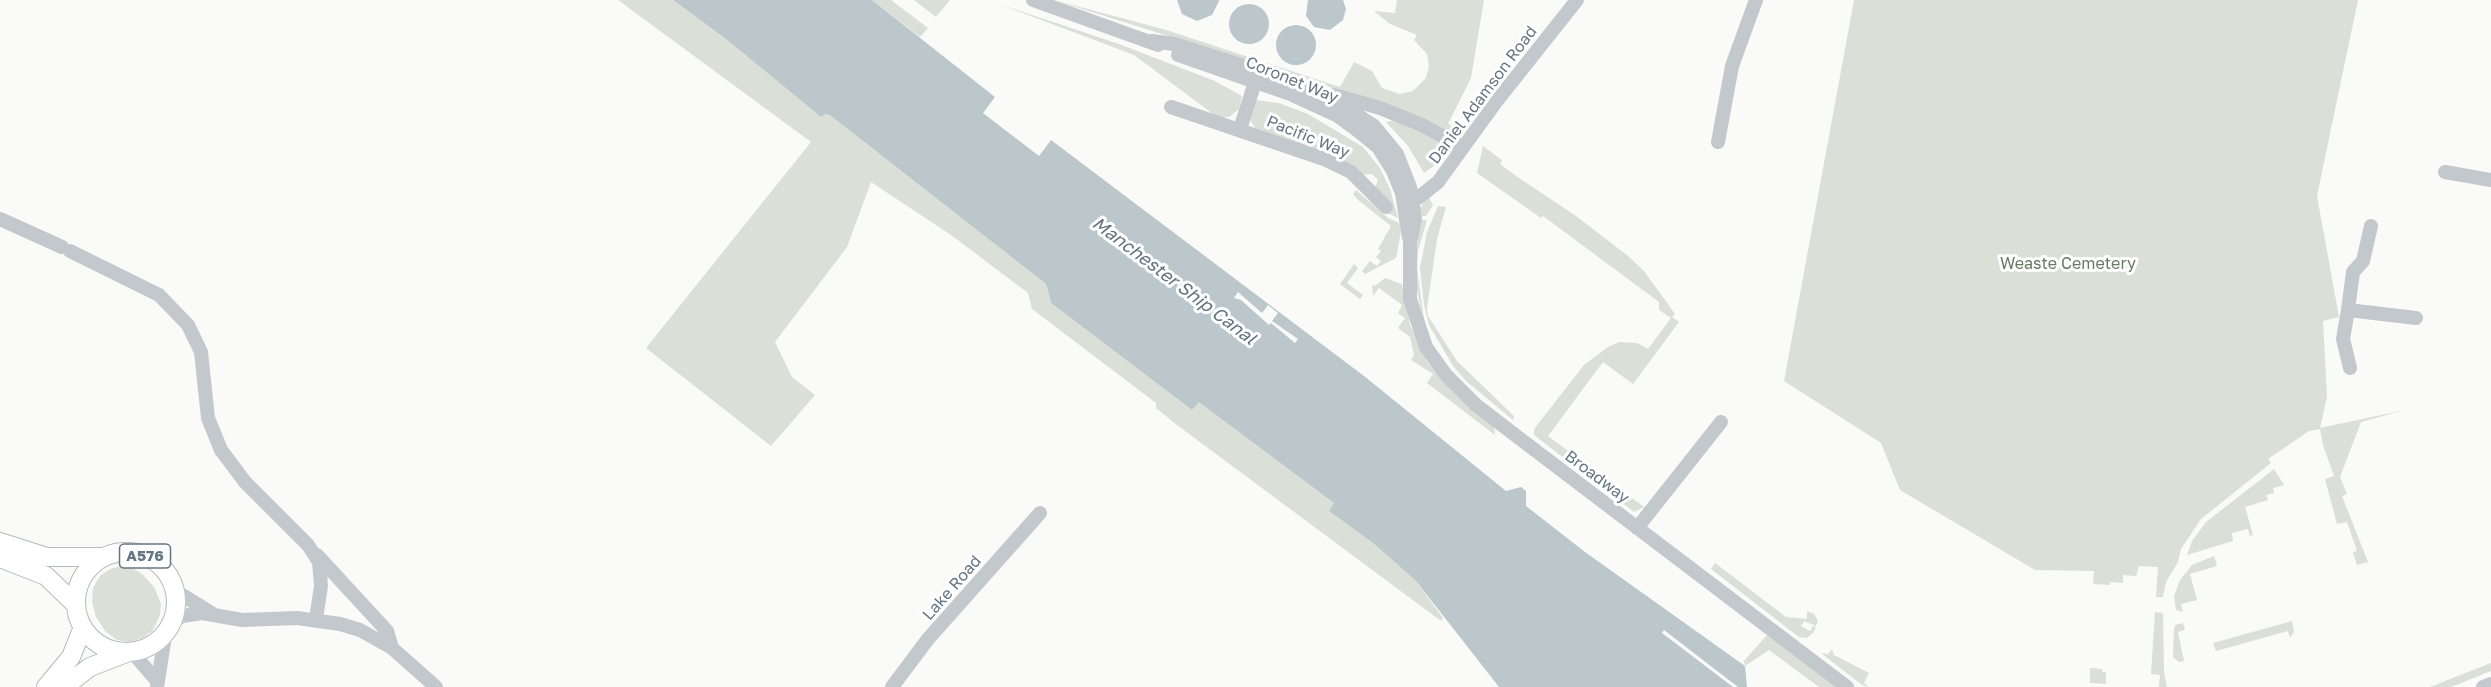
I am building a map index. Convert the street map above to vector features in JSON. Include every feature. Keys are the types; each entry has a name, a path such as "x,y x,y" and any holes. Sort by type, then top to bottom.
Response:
{"main road":[{"name":"A576","path":"0,542 47,557 100,558 129,552 145,555 158,563 168,575 174,590 176,602 168,627"},
{"path":"0,558 46,576 76,605 83,627 102,645 130,652"},
{"name":"A576","path":"76,605 78,588 85,572 100,558"},
{"path":"46,687 71,657 83,627"},
{"path":"64,687 90,667 154,644 168,627"}],"street":[{"name":"Coronet Way","path":"1033,0 1152,41 1172,53 1321,92 1374,126 1397,154 1414,231 1410,242"},
{"name":"Daniel Adamson Road","path":"1408,200 1438,182 1462,147 1576,0"},
{"path":"1718,142 1732,66 1756,0"},
{"name":"Coronet Way","path":"1257,77 1338,116 1378,147 1408,200"},
{"name":"Pacific Way","path":"1240,129 1257,77"},
{"path":"1321,92 1343,96 1392,114 1462,147"},
{"name":"Pacific Way","path":"1171,107 1324,159 1351,172 1386,207"},
{"path":"1378,147 1374,126 1379,120 1392,114"},
{"path":"2445,172 2491,180"},
{"path":"0,219 159,295 188,325 201,352 208,418 221,450 245,482 387,631 392,648"},
{"path":"2350,368 2343,339 2353,272 2363,261 2371,226"},
{"name":"Broadway","path":"1410,242 1408,280 1415,318 1426,347 1441,370 1476,405 1847,687"},
{"path":"2348,309 2416,318"},
{"path":"1637,528 1721,422"},
{"name":"Lake Road","path":"892,687 928,639 1040,513"},
{"path":"315,553 319,562 321,586 316,620"},
{"path":"174,590 215,615"},
{"path":"157,684 168,627 189,614 215,615 242,620 316,620 360,630 392,648 436,687"},
{"path":"130,652 157,684"},
{"path":"2483,687 2491,684"}],"green space":[{"path":"618,0 673,0 726,39 821,117 826,114 831,116 1046,284 1051,303 1192,410 1199,401 1334,503 1329,511 1373,543 1416,581 1443,618 1441,621 1177,425 1156,408 1156,403 1032,309 1028,293 951,235 871,182 847,247 775,342 792,377 815,395 771,446 646,348 811,142"},
{"path":"872,0 891,0 928,28 920,37"},
{"path":"914,0 950,0 936,17"},
{"path":"1054,0 1163,29 1340,87 1354,62 1372,71 1382,88 1400,94 1413,91 1426,78 1429,66 1427,54 1414,40 1417,35 1390,24 1374,11 1395,13 1397,0 1484,0 1471,78 1448,124 1461,130 1455,135 1339,90"},
{"name":"Weaste Cemetery","path":"1854,0 2358,0 2317,196 2339,317 2323,321 2327,397 2320,428 2405,410 2361,422 2340,477 2347,494 2342,496 2368,562 2357,565 2353,552 2357,551 2347,522 2337,524 2325,479 2334,476 2320,429 2309,431 2268,459 2271,463 2201,519 2181,549 2178,562 2166,582 2163,597 2156,597 2158,567 2139,566 2136,576 2123,575 2123,583 2110,582 2110,585 2093,584 2094,571 2035,570 1900,490 1881,443 1784,381"},
{"path":"999,4 1119,44 1215,81 1242,96 1239,109 1229,117 1217,117 1134,55"},
{"path":"1256,100 1279,103 1308,114 1363,147 1380,168 1390,189 1398,218 1386,212 1375,187 1378,180 1372,174 1360,175 1327,154 1255,128 1250,120"},
{"path":"1386,122 1409,125 1448,148 1435,165 1424,173 1408,146"},
{"path":"1483,146 1502,160 1500,164 1576,216 1628,256 1644,271 1675,314 1672,317 1679,322 1633,384 1603,362 1548,436 1644,507 1634,512 1534,435 1534,429 1584,365 1608,347 1619,342 1637,343 1648,349 1671,318 1659,310 1659,302 1543,216 1541,218 1477,173"},
{"path":"1356,190 1388,218 1399,223 1401,231 1396,258 1365,274 1362,271 1370,261 1377,266 1381,261 1376,257 1381,251 1378,249 1391,226 1358,200 1353,194"},
{"path":"1428,196 1433,205 1426,216 1419,216 1420,208"},
{"path":"1438,206 1446,207 1437,239 1427,308 1428,316 1457,361 1514,416 1513,420 1466,381 1453,366 1429,325 1424,305 1420,268 1427,232"},
{"path":"1418,220 1427,220 1418,251 1417,268 1425,327 1416,286"},
{"path":"1354,264 1358,268 1347,283 1363,295 1360,299 1340,284"},
{"path":"1385,278 1402,284 1410,325 1428,363 1456,395 1494,427 1495,435 1427,383 1433,374 1411,360 1414,355 1410,337 1398,328 1405,318 1398,313 1402,305 1379,288 1373,296 1372,285 1375,286"},
{"path":"2274,469 2284,485 2273,488 2274,493 2266,495 2268,500 2245,507 2253,535 2250,536 2248,529 2232,533 2233,541 2187,555 2192,541 2206,522"},
{"path":"2214,556 2217,566 2190,574 2197,600 2181,604 2183,612 2176,610 2174,596 2180,580 2192,565"},
{"path":"1715,563 1786,617 1807,619 1807,611 1814,614 1818,621 1816,626 1804,621 1801,626 1810,631 1813,626 1816,627 1813,633 1807,638 1799,637 1711,569"},
{"path":"122,566 133,568 143,575 154,587 161,604 160,615 153,630 143,638 130,642 117,640 105,631 96,617 92,602 93,588 100,576 110,569"},
{"path":"2155,612 2163,613 2164,672 2167,687 2159,687 2160,675 2151,674"},
{"path":"2292,621 2294,632 2290,638 2288,631 2216,651 2213,643"},
{"path":"2183,623 2185,630 2178,632 2184,661 2179,662 2173,657 2174,629 2175,625"},
{"path":"1767,635 1838,687 1819,687 1769,650 1745,666 1744,661"},
{"path":"1832,649 1834,655 1869,673 1864,683 1869,687 1862,685 1821,653 1828,654"},
{"path":"2491,663 2491,671 2451,687 2430,687"},
{"path":"2090,668 2102,669 2102,672 2106,672 2106,684 2090,683"}],"water":[{"name":"Manchester Ship Canal","path":"673,0 872,0 995,97 983,113 1039,156 1051,140 1364,376 1506,491 1521,487 1526,491 1526,506 1585,552 1745,666 1747,687 1499,687 1416,581 1373,543 1329,511 1334,503 1199,402 1192,410 1051,303 1046,284 831,116 826,114 821,117 726,39"},
{"path":"1177,0 1219,1 1212,15 1197,21 1182,14"},
{"path":"1308,0 1343,0 1346,9 1343,20 1330,30 1314,27 1306,16"},
{"path":"1249,4 1257,5 1263,10 1268,16 1268,32 1263,38 1257,43 1249,44 1241,43 1235,38 1230,32 1229,24 1230,16 1235,10 1241,5"},
{"path":"1296,25 1310,31 1316,45 1310,59 1296,65 1282,59 1276,45 1282,31"}],"pier":[{"path":"1238,292 1262,313 1268,305 1278,313 1272,321 1298,339 1295,343 1271,323 1269,325 1241,300 1234,298"},
{"path":"1664,630 1738,687 1733,687 1662,633"}]}
